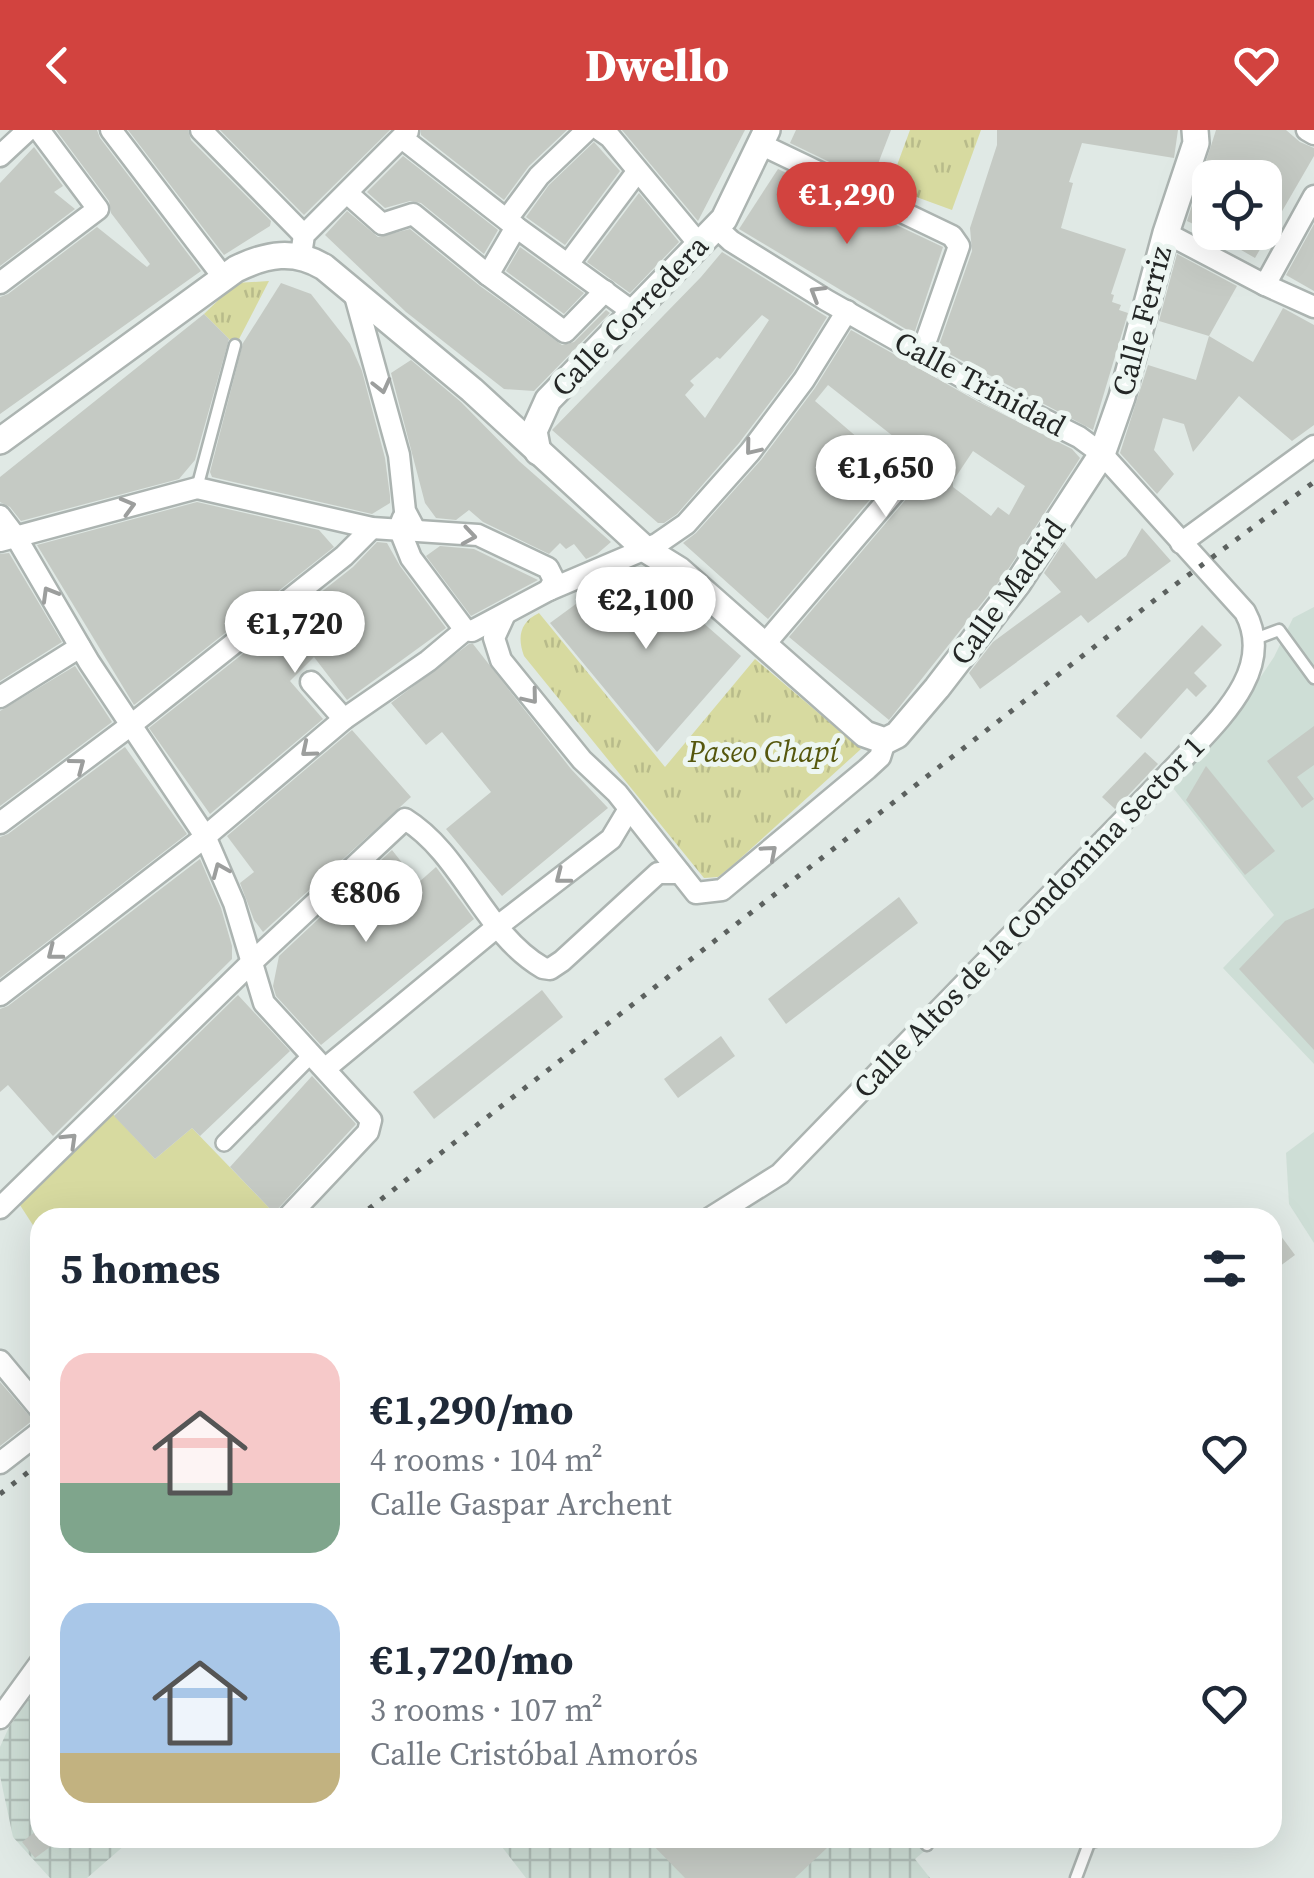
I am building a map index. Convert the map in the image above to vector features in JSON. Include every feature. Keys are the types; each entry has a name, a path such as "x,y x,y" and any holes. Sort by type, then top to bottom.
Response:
{"street":[{"path":"0,156 28,130"},
{"path":"0,284 98,209 40,130"},
{"path":"111,130 224,278"},
{"path":"0,1208 405,819 448,858 498,926 534,963 550,969 658,872 684,880 705,894 722,890 868,769 880,756 885,741 865,734 679,570 631,549 472,390 324,267 201,130"},
{"path":"488,275 511,223 539,176 587,130"},
{"path":"1307,130 1314,134"},
{"name":"Calle Trinidad","path":"610,132 637,172 708,236 731,241 921,355 1079,436 1102,454 1245,612 1256,639"},
{"name":"Calle Ferriz","path":"1102,454 1197,134"},
{"path":"0,441 224,278 263,258 302,245 397,135 633,312"},
{"path":"763,137 952,236 959,246 921,355"},
{"name":"Calle Corredera","path":"530,445 548,400 724,219 763,137"},
{"path":"568,264 637,172"},
{"path":"348,193 382,224 413,214 565,332 605,291"},
{"path":"1265,285 1314,196"},
{"path":"1166,233 1314,307"},
{"path":"354,292 400,454 411,558 465,630 472,631 686,524 750,452 804,380 848,311"},
{"path":"371,344 386,349 406,336"},
{"path":"472,390 514,408 548,400"},
{"path":"1182,543 1314,446"},
{"name":"Calle Madrid","path":"885,741 897,736 1018,583 1102,454"},
{"path":"765,644 921,461"},
{"path":"8,539 197,488 372,528 407,523 478,535 548,568 554,580 549,590"},
{"path":"0,516 8,539 206,836 234,903 264,1003 371,1120 368,1132 296,1208"},
{"path":"0,823 131,725 344,556 372,528"},
{"path":"505,614 494,638 501,660 582,760 612,786 673,860 684,880"},
{"path":"0,995 206,836 344,719 428,661 465,630"},
{"name":"Calle Altos de la Condomina Sector 1","path":"726,1208 780,1174 1178,764 1222,715 1247,679 1256,639"},
{"path":"0,697 80,647"},
{"path":"311,682 344,719"},
{"path":"224,1143 319,1061 611,839 629,809"},
{"path":"0,1361 30,1398"},
{"path":"0,1463 30,1440"},
{"path":"0,1718 30,1676"}],"lane":[{"path":"197,488 235,345"},
{"path":"1256,639 1279,630 1314,678"},
{"path":"1076,1878 1088,1848"}],"shaded area":[{"path":"1314,607 1314,1064 1223,968 1274,915 1173,788 1244,702 1274,657 1293,618"},
{"path":"1314,1132 1314,1243 1289,1204 1286,1153"},
{"path":"30,1698 30,1848 122,1848 87,1878 50,1878 13,1837 0,1776 0,1747"},
{"path":"503,1848 928,1848 915,1859 930,1878 526,1878"}],"green space":[{"path":"910,130 981,130 952,210 889,187"},
{"path":"269,281 238,341 231,341 204,314 236,283"},
{"name":"Paseo Chapí","path":"539,613 665,767 755,659 861,749 733,865 718,877 704,878 524,656 522,631"},
{"path":"111,1112 155,1159 192,1128 269,1208 30,1208 30,1221 18,1202"}],"building":[{"path":"56,130 97,130 201,271 0,414 0,297 97,227 147,267 150,264"},
{"path":"128,130 188,130 191,140 271,221 270,226 224,255"},
{"path":"220,130 390,130 304,215"},
{"path":"421,130 567,130 529,166 504,200 421,135"},
{"path":"622,130 745,130 698,221"},
{"path":"796,130 891,130 871,182 790,143"},
{"path":"997,130 1178,130 1174,158 1082,143 1069,182 1073,183 1061,228 1126,249 1111,294 1112,302 1121,305 1119,310 1128,313 1093,430 938,348 972,251 970,228 997,145"},
{"path":"1216,130 1286,130 1314,148 1314,156 1282,211 1282,160 1206,160"},
{"path":"594,142 620,171 565,245 526,217 549,185"},
{"path":"34,147 63,186 54,192 75,209 0,266 0,183"},
{"path":"403,156 498,230 484,254 421,203 410,201 385,208 367,192"},
{"path":"778,169 943,247 914,334 739,229"},
{"path":"639,193 679,242 630,293 587,262"},
{"path":"347,211 378,237 410,229 562,345 574,342 606,310 610,313 534,391 504,389 406,312 325,235"},
{"path":"1314,224 1314,291 1286,275"},
{"path":"520,247 584,293 564,314 506,271"},
{"path":"1241,250 1260,250 1255,258"},
{"path":"722,252 827,317 793,372 739,443 677,514 658,523 552,430","holes":["762,315 769,320 705,418 685,395 694,385 690,381 717,357 720,359"]},
{"path":"1177,254 1237,286 1209,336 1159,321"},
{"path":"281,283 311,294 350,344 362,371 385,458 390,496 390,503 372,514 212,477 210,472 243,343"},
{"path":"1283,308 1314,325 1314,425 1292,441 1239,396 1193,452 1184,424 1163,418 1154,450 1174,474 1157,494 1120,453 1148,365 1196,380 1209,336 1253,362"},
{"path":"204,314 229,339 195,460 179,479 21,521 10,507 0,502 0,477"},
{"path":"851,330 1072,449 1080,458 1005,574 889,720 789,637 931,470 934,457 929,450 923,447 912,451 828,385 815,401 895,470 768,619 683,543 761,460 815,388","holes":["973,451 1025,486 1009,515 998,507 991,516 953,487 953,481"]},
{"path":"411,360 611,542 586,559 574,544 566,549 560,543 549,554 483,522 469,510 456,520 436,518 425,503 391,373"},
{"path":"197,502 319,530 334,547 134,705 37,545"},
{"path":"1142,528 1171,561 1088,623 1081,615 980,689 969,673 993,642 1061,592 1044,573 1064,542 1096,579 1126,556"},
{"path":"377,542 387,543 446,628 347,700 314,657 290,681 323,719 210,814 149,728 353,567"},
{"path":"440,546 474,549 538,580 471,616 426,556"},
{"path":"9,553 62,642 0,681 0,554"},
{"path":"636,571 653,579 741,656 657,752 550,623 610,579"},
{"path":"1202,625 1222,645 1194,673 1207,686 1196,697 1187,688 1141,739 1116,716"},
{"path":"473,644 571,769 608,808 502,896 446,829 491,792 442,732 426,745 391,703"},
{"path":"75,666 112,722 0,806 0,711"},
{"path":"1314,726 1314,765 1297,777 1314,799 1302,808 1267,761"},
{"path":"352,730 411,797 263,932 254,920 240,883 254,872 227,836"},
{"path":"125,747 187,834 0,978 0,837"},
{"path":"1145,752 1158,764 1115,809 1102,797"},
{"path":"1206,766 1275,851 1245,875 1186,800"},
{"path":"392,850 418,883 436,867 474,919 321,1045 276,996 273,986 279,956"},
{"path":"200,859 221,908 232,959 53,1136 8,1085 0,1092 0,1009"},
{"path":"899,897 918,923 786,1024 768,999"},
{"path":"1314,908 1314,1050 1239,969 1285,921"},
{"path":"542,990 563,1017 434,1119 413,1092"},
{"path":"238,995 290,1051 200,1136 192,1128 155,1159 114,1116"},
{"path":"721,1036 735,1056 678,1098 664,1079"},
{"path":"312,1076 356,1124 279,1208 269,1208 230,1167"},
{"path":"1282,1237 1295,1255 1282,1265"},
{"path":"0,1382 30,1417 30,1422 0,1446"},
{"path":"30,1836 30,1848 48,1848 35,1858 22,1842"},
{"path":"656,1848 827,1848 795,1878 685,1878"}],"railway":[{"path":"370,1208 1156,599 1314,482"},
{"path":"0,1494 30,1471"}]}
